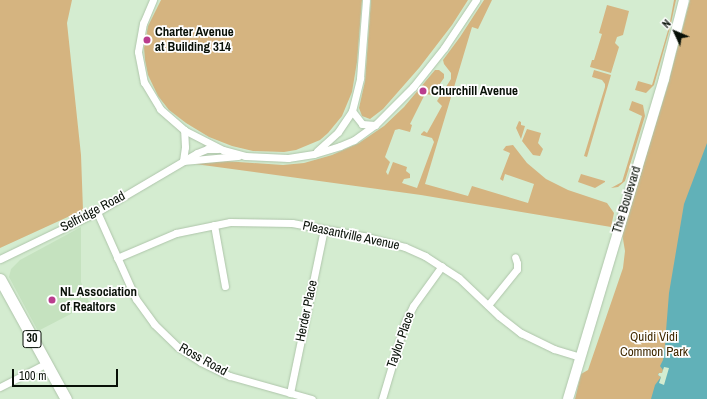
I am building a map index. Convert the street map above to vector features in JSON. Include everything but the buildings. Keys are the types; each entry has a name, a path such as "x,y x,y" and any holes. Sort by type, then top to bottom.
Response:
{"main road":[{"name":"30","path":"0,279 45,364 66,399"}],"street":[{"path":"153,0 146,14 140,33 138,52 141,71 155,104 184,130 223,150 244,156 288,158 314,154 346,143 375,125 413,87 444,48 476,0"},
{"path":"314,154 338,132 352,111 360,78 366,0"},
{"name":"The Boulevard","path":"568,399 664,79 684,0"},
{"path":"352,111 362,124 375,125"},
{"path":"183,161 185,148 184,130"},
{"name":"Selfridge Road","path":"0,259 97,212 202,151 223,150"},
{"name":"Selfridge Road","path":"183,161 244,156"},
{"name":"Ross Road","path":"97,212 129,286 144,311 178,347 201,362 230,376 312,399"},
{"name":"Pleasantville Avenue","path":"117,258 176,233 214,225 247,222 292,223 363,236 405,247 442,266 468,286 510,325 532,340 554,350 580,357"},
{"path":"214,225 225,286"},
{"name":"Herder Place","path":"290,393 324,229"},
{"path":"488,306 517,269 518,263 515,257"},
{"name":"Taylor Place","path":"382,399 405,322 413,306 442,266"},
{"path":"0,387 45,364"}],"shaded area":[{"path":"81,227 81,282 90,304 38,331 9,277 11,269 20,260"}],"green space":[{"path":"0,0 72,0 67,23 81,155 83,210 0,248"},
{"path":"161,0 362,0 357,62 352,92 342,116 320,140 296,150 284,152 253,151 232,146 209,137 186,123 169,110 158,96 148,75 144,48 148,26"},
{"path":"371,0 468,0 452,25 419,68 383,109 370,119 362,116 359,108 365,81"},
{"path":"484,0 492,0 478,29 472,27 425,184 468,196 472,186 528,203 534,184 505,174 503,181 500,179 510,153 503,150 506,146 513,145 527,163 546,179 568,190 607,203 614,213 611,227 421,195 195,164 201,162 224,161 283,165 304,163 332,155 359,143 384,126 404,107 435,70 439,70 444,74 444,78 432,95 425,94 410,124 412,125 410,132 399,129 395,130 385,157 390,162 386,172 388,175 393,162 407,167 406,171 410,174 410,178 404,179 402,183 417,188 434,142 432,138 421,134 424,131 427,133 442,106 437,101 451,79 451,73 444,64 443,60"},
{"path":"674,0 676,0 670,28 654,85 646,93 635,90 638,81 652,85 669,27"},
{"name":"Quidi Vidi Common Park","path":"690,0 707,0 707,399 575,399 581,374 588,370 623,268 625,251 622,233 667,88"},
{"path":"607,5 629,11 623,35 617,37 615,43 619,47 611,73 590,67 592,60 594,60 602,34 599,33"},
{"path":"594,70 611,75 587,157 584,156 605,87 602,80 592,77"},
{"path":"632,101 643,105 645,116 625,181 618,187 611,188 622,182 642,116 629,110"},
{"path":"519,121 521,122 521,125 525,126 521,139 516,128"},
{"path":"527,129 541,133 538,143 543,149 540,156 533,155 522,141"},
{"path":"581,174 605,182 595,188 578,182"}],"water":[{"path":"707,143 707,399 651,399 655,385 661,377 658,375 659,373 662,374 663,370 660,366 663,360 666,338 664,333 666,331 669,293 684,204"}],"pier":[{"path":"664,367 669,368 664,385 659,383 661,377 658,375 659,373 662,373"}],"place":[{"name":"Charter Avenue at Building 314","path":"147,40"},
{"name":"Churchill Avenue","path":"423,91"},
{"name":"NL Association of Realtors","path":"52,300"}]}
